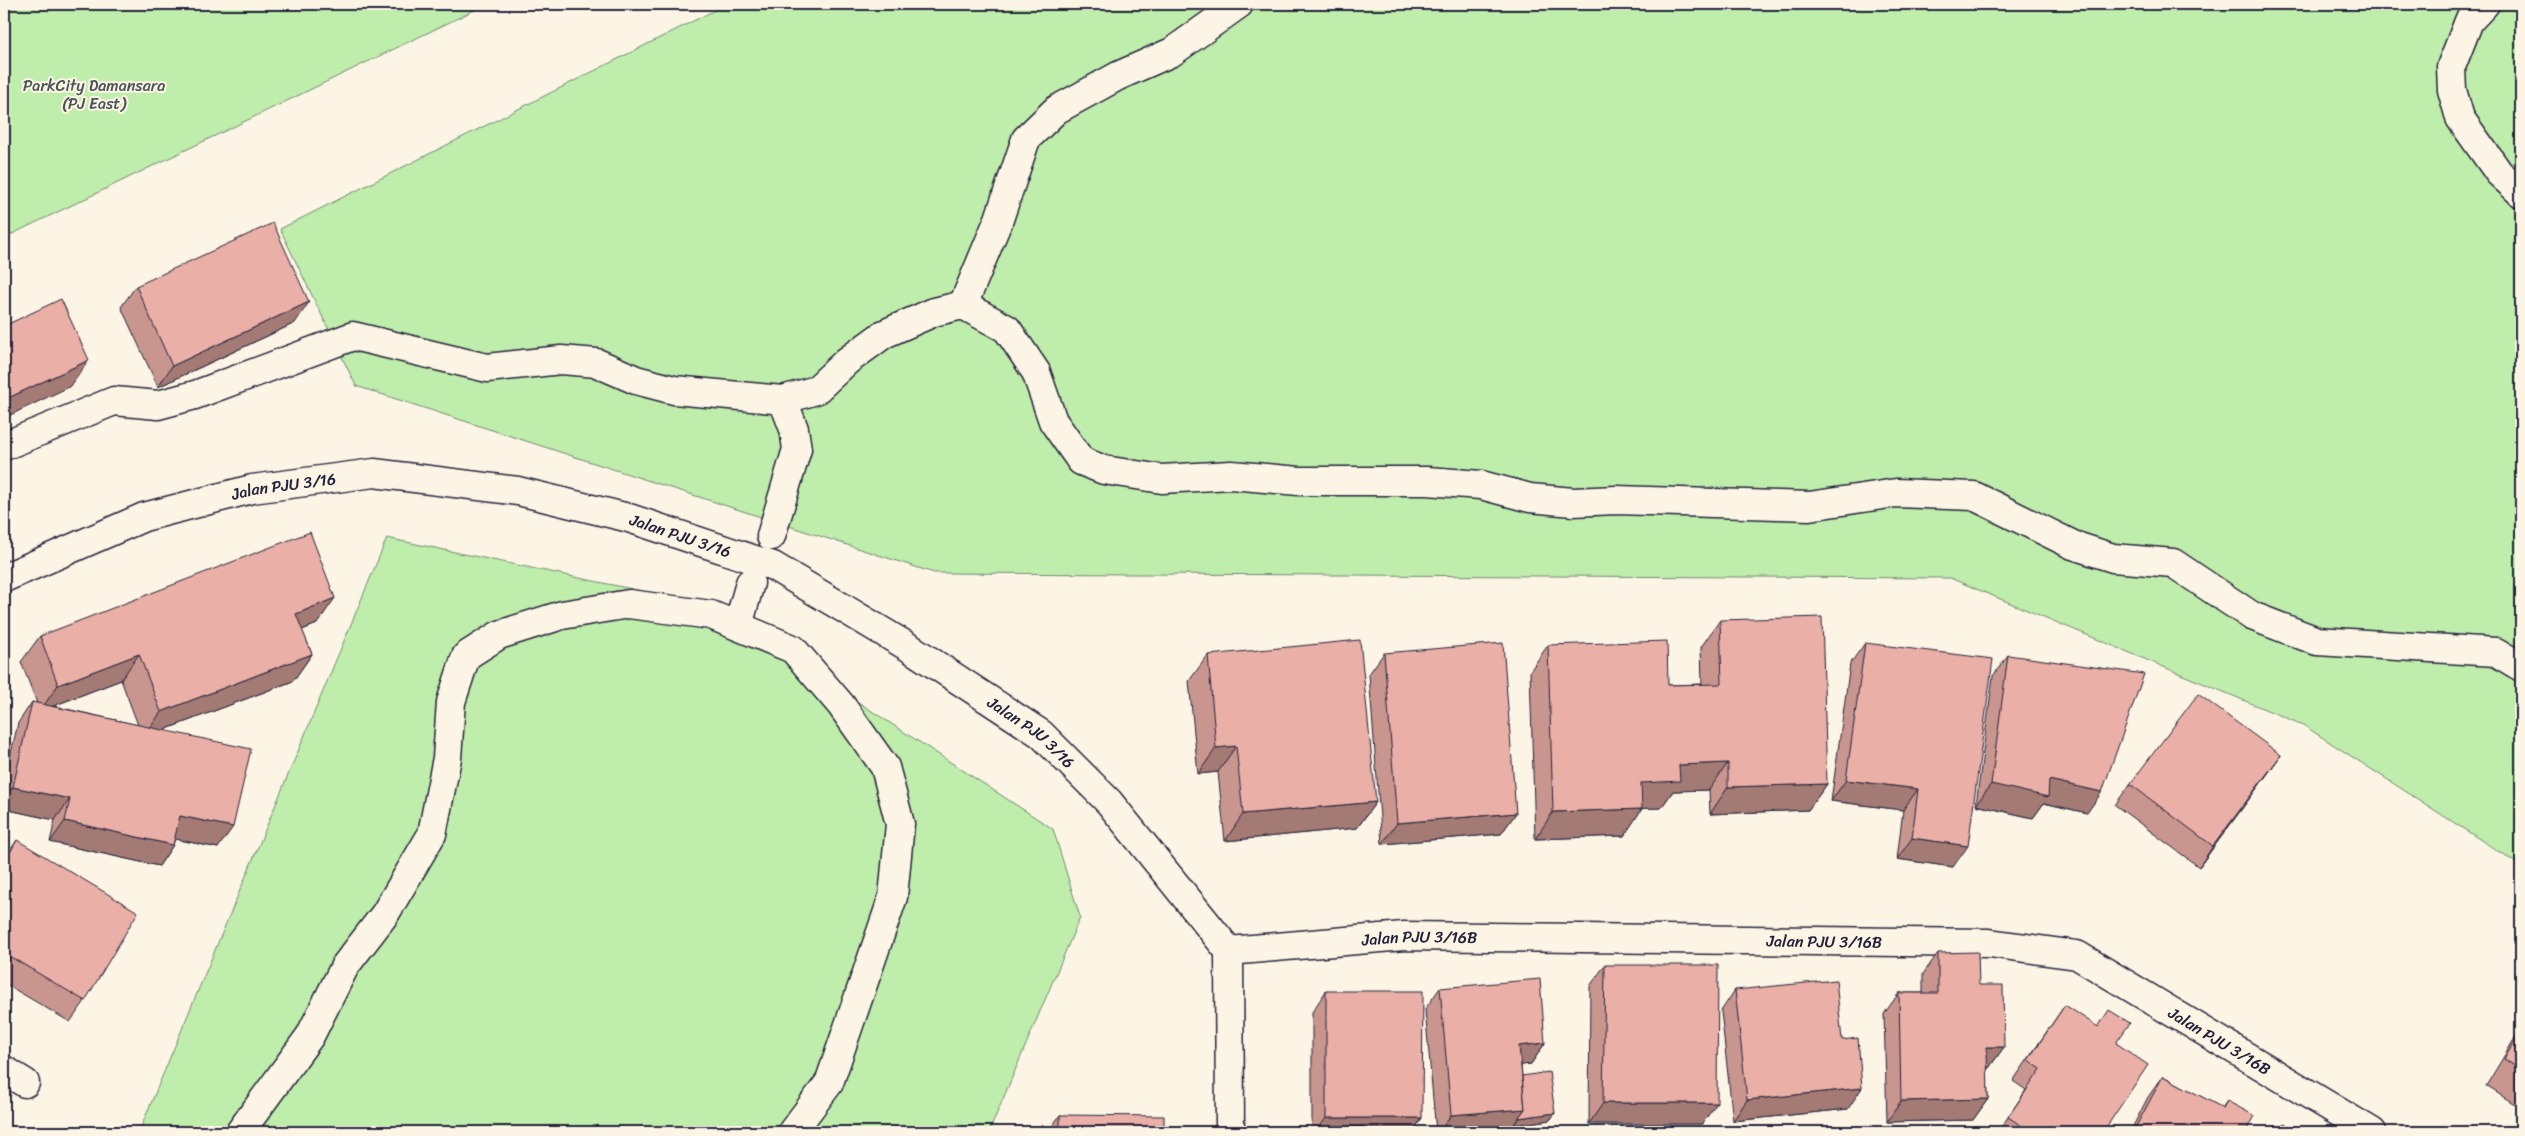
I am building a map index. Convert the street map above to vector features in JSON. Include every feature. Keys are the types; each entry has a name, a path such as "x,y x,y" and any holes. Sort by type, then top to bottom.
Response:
{"street":[{"path":"963,305 999,218 1026,139 1056,110 1118,76 1172,52 1239,4"},
{"path":"2485,4 2469,21 2451,67 2452,90 2460,118 2499,173 2521,193"},
{"path":"4,446 114,401 158,405 204,392 353,336 487,368 561,360 597,363 636,380 674,390 783,400 816,390 847,361 884,334 934,312 963,305 1007,329 1036,372 1053,421 1082,461 1104,470 1162,479 1231,475 1299,480 1427,481 1481,485 1530,498 1573,502 1616,500 1809,506 1896,493 1974,496 2073,545 2113,558 2173,563 2252,616 2317,641 2496,652 2521,667"},
{"path":"771,536 797,449 794,429 783,400"},
{"name":"Jalan PJU 3/16","path":"4,578 144,518 252,489 374,473 518,491 629,518 773,566 910,648 1041,734 1110,802 1229,952"},
{"path":"738,626 750,583"},
{"path":"240,1132 310,1036 345,966 385,914 432,834 447,758 451,702 466,656 499,635 562,615 629,604 711,615 793,649 841,705 884,767 900,824 893,897 830,1083 792,1132"},
{"name":"Jalan PJU 3/16B","path":"1229,952 1404,936 1989,943 2078,955 2372,1132"},
{"path":"1229,952 1230,1132"}],"green space":[{"name":"ParkCity Damansara (PJ East)","path":"4,4 487,4 4,238"},
{"path":"727,4 2521,4 2521,866 2303,725 1950,578 934,573 356,386 280,229"},
{"path":"387,538 709,605 1053,829 1080,917 989,1132 139,1132"}],"building":[{"path":"273,223 309,302 172,366 136,286"},
{"path":"61,299 89,360 4,400 4,326"},
{"path":"310,532 335,598 296,614 312,654 161,712 139,654 58,685 40,636"},
{"path":"1822,617 1827,784 1728,787 1728,763 1679,765 1680,781 1641,783 1642,809 1553,812 1548,645 1667,641 1668,685 1722,684 1720,620"},
{"path":"1360,640 1376,802 1243,814 1236,746 1216,748 1208,655"},
{"path":"1503,643 1516,813 1397,823 1384,653"},
{"path":"1865,643 1993,659 1968,846 1912,838 1918,789 1846,780"},
{"path":"2008,655 2144,674 2102,792 2049,780 2048,797 1991,784"},
{"path":"2198,694 2281,755 2213,846 2130,784"},
{"path":"32,702 251,749 233,827 180,816 173,845 65,821 70,799 13,787"},
{"path":"17,840 138,912 85,1001 4,953 4,863"},
{"path":"1978,952 1979,985 2003,985 2004,1047 1987,1047 1988,1099 1901,1101 1899,993 1938,993 1938,953"},
{"path":"1605,965 1718,965 1717,1103 1603,1103"},
{"path":"1540,979 1545,1043 1519,1046 1525,1109 1451,1115 1440,988"},
{"path":"1836,980 1842,1040 1858,1038 1862,1088 1747,1100 1735,990"},
{"path":"1326,991 1423,991 1422,1118 1326,1118"},
{"path":"2065,1005 2098,1027 2109,1010 2130,1023 2116,1043 2148,1065 2103,1132 2031,1132 2008,1117 2041,1069 2028,1060"},
{"path":"2521,1032 2521,1070 2504,1059"},
{"path":"1549,1072 1555,1113 1519,1118 1525,1109 1522,1076"},
{"path":"2163,1076 2223,1108 2227,1101 2255,1116 2246,1132 2133,1132"},
{"path":"1060,1115 1164,1116 1164,1132 1060,1132"},
{"path":"2284,1123 2300,1132 2278,1132"},
{"path":"1974,1126 1983,1132 1969,1132"},
{"path":"1901,1127 1901,1132 1799,1132 1799,1131"},
{"path":"1514,1128 1515,1132 1494,1132"},
{"path":"1774,1128 1775,1132 1674,1132"},
{"path":"1648,1129 1648,1132 1608,1132"}]}
